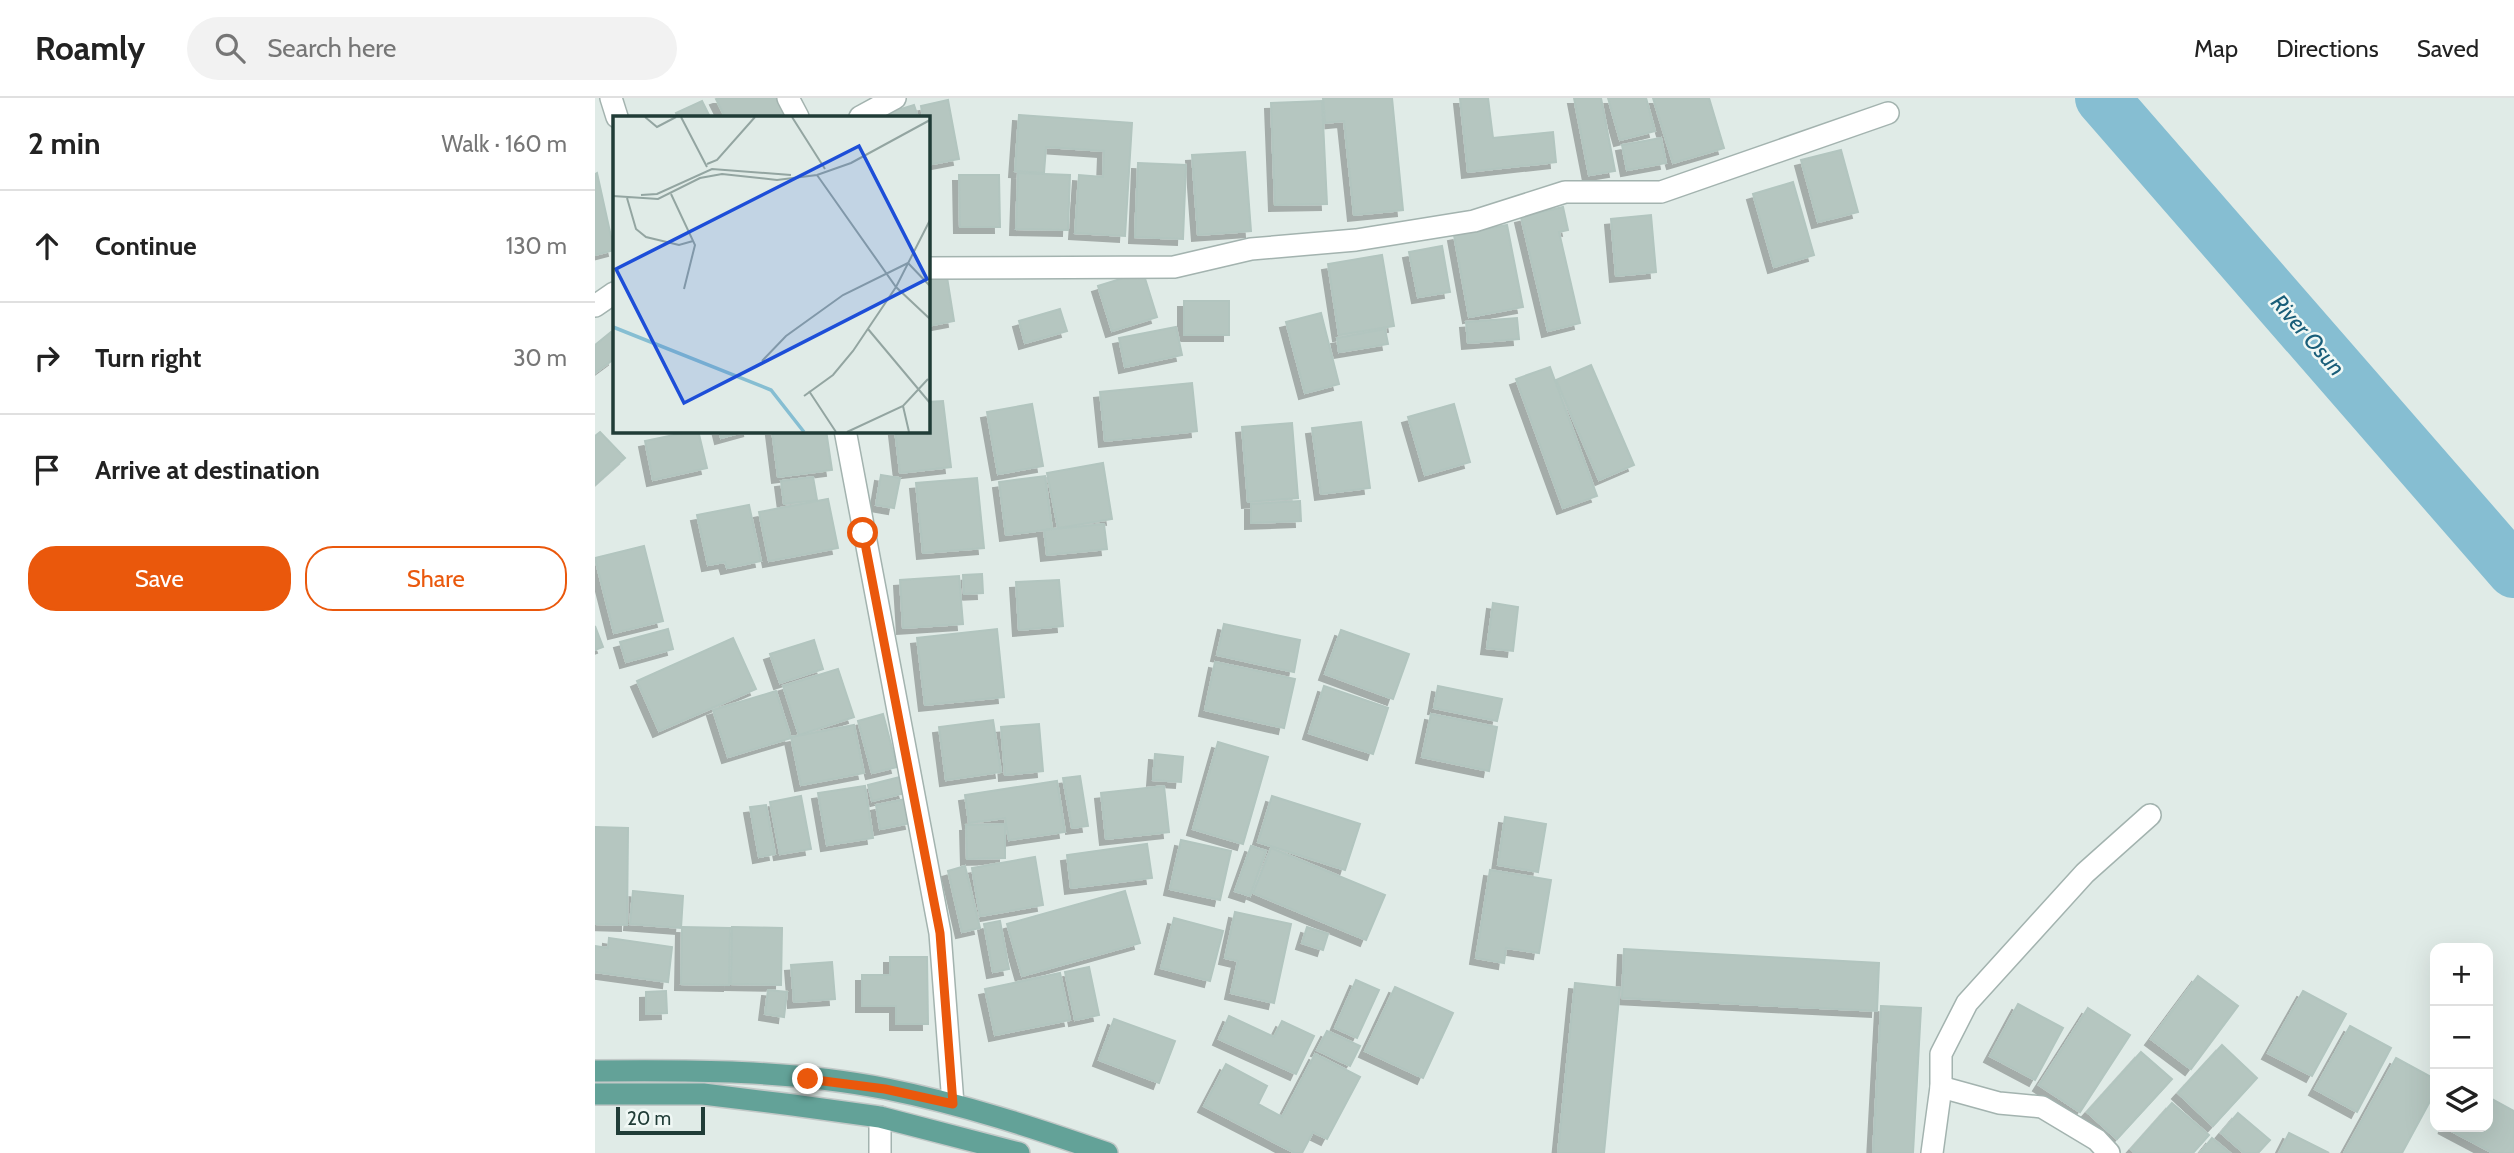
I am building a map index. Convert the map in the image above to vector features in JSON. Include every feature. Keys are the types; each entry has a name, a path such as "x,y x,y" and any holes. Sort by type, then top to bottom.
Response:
{"main road":[{"path":"595,1071 701,1070 783,1075 885,1089 1020,1122 1107,1153"},
{"path":"595,1094 703,1094 880,1117 1019,1153"}],"street":[{"path":"611,98 617,116"},
{"path":"788,98 797,116"},
{"path":"862,116 895,98"},
{"path":"929,268 1174,267 1251,249 1356,240 1474,221 1565,192 1661,192 1888,113"},
{"path":"595,306 613,293"},
{"path":"845,432 940,933 953,1104"},
{"path":"1932,1153 1941,1087 1941,1054 1967,1003 2085,873 2150,815"},
{"path":"1941,1087 1999,1103 2042,1107 2097,1140 2109,1153"},
{"path":"880,1117 880,1153"}],"building":[{"path":"779,98 788,116 724,116 716,99"},
{"path":"1323,98 1392,98 1403,210 1354,215 1344,121 1325,123"},
{"path":"1460,98 1488,98 1493,138 1553,132 1556,162 1468,172"},
{"path":"1574,98 1601,98 1615,171 1589,175"},
{"path":"1608,98 1646,98 1655,131 1620,140"},
{"path":"1653,98 1709,98 1724,148 1673,163"},
{"path":"948,100 959,159 932,164 929,116 923,116 921,106"},
{"path":"702,101 710,116 678,116 676,113"},
{"path":"1322,101 1327,204 1275,205 1271,103"},
{"path":"914,105 918,116 878,116"},
{"path":"1019,115 1132,123 1125,236 1075,233 1079,175 1103,177 1104,151 1046,147 1044,173 1015,171"},
{"path":"1661,138 1666,163 1627,170 1622,145"},
{"path":"1841,150 1858,212 1818,222 1801,160"},
{"path":"1245,152 1251,231 1198,235 1192,155"},
{"path":"1138,163 1186,165 1183,239 1135,237"},
{"path":"597,173 613,250 595,255"},
{"path":"1018,173 1070,175 1068,230 1016,229"},
{"path":"959,175 999,175 1000,227 960,227"},
{"path":"1793,182 1814,255 1774,267 1753,194"},
{"path":"1563,207 1568,230 1559,232 1580,323 1548,331 1521,217"},
{"path":"1651,215 1656,272 1616,276 1611,219"},
{"path":"1507,225 1523,307 1469,317 1454,235"},
{"path":"1442,246 1450,292 1418,297 1409,252"},
{"path":"1382,255 1394,326 1339,335 1328,264"},
{"path":"946,271 954,321 929,326 929,274"},
{"path":"1143,272 1157,317 1112,331 1098,286"},
{"path":"1184,301 1229,301 1229,335 1184,335"},
{"path":"1060,309 1067,331 1025,343 1019,321"},
{"path":"1321,313 1339,384 1305,393 1286,322"},
{"path":"1517,318 1519,339 1468,343 1466,322"},
{"path":"1176,327 1182,355 1125,367 1119,338"},
{"path":"1385,329 1388,344 1339,352 1337,338"},
{"path":"611,332 613,360 595,373 595,345"},
{"path":"1591,365 1634,465 1599,480 1556,380"},
{"path":"1550,367 1597,496 1563,508 1516,379"},
{"path":"1192,383 1197,431 1105,441 1100,392"},
{"path":"943,401 951,467 900,473 895,432 929,432 929,402"},
{"path":"1032,404 1043,466 998,474 987,412"},
{"path":"1454,404 1470,462 1425,475 1408,417"},
{"path":"1361,422 1370,488 1321,494 1312,428"},
{"path":"1292,423 1298,498 1248,502 1242,427"},
{"path":"600,432 625,458 595,485 595,436"},
{"path":"698,432 707,468 653,480 645,441"},
{"path":"720,432 743,432 721,438"},
{"path":"772,432 826,432 832,470 778,477"},
{"path":"1103,463 1112,519 1058,528 1047,473"},
{"path":"881,475 900,478 894,508 876,505"},
{"path":"1045,476 1052,529 1006,535 999,482"},
{"path":"813,477 817,500 784,504 781,481"},
{"path":"977,478 984,548 923,553 916,483"},
{"path":"828,499 838,548 769,561 759,512"},
{"path":"1300,501 1301,521 1251,523 1251,504"},
{"path":"749,505 761,561 727,568 725,562 708,565 697,515"},
{"path":"1104,524 1107,549 1047,555 1044,530"},
{"path":"644,546 663,621 614,633 595,558"},
{"path":"982,574 983,593 964,594 963,575"},
{"path":"959,576 963,624 903,628 900,580"},
{"path":"1059,580 1063,626 1019,630 1016,582"},
{"path":"1493,603 1518,607 1513,651 1487,648"},
{"path":"1224,624 1300,640 1294,672 1217,655"},
{"path":"595,626 603,647 595,650"},
{"path":"668,629 673,649 626,662 620,642"},
{"path":"997,629 1004,697 925,705 917,638"},
{"path":"1341,630 1409,654 1393,699 1325,674"},
{"path":"733,638 756,689 659,731 637,681"},
{"path":"814,640 823,669 780,683 770,654"},
{"path":"1215,662 1295,679 1284,728 1205,710"},
{"path":"838,669 854,717 799,735 783,686"},
{"path":"1324,686 1388,708 1373,754 1309,733"},
{"path":"1438,686 1502,699 1497,721 1434,708"},
{"path":"776,691 791,738 728,757 713,710"},
{"path":"883,714 897,767 872,773 858,721"},
{"path":"1431,714 1497,727 1489,771 1422,757"},
{"path":"993,720 1001,772 946,780 939,727"},
{"path":"1039,724 1043,771 1005,775 1001,727"},
{"path":"854,725 864,773 801,785 791,737"},
{"path":"1218,742 1268,757 1243,844 1193,829"},
{"path":"1155,754 1183,757 1181,782 1153,780"},
{"path":"1080,776 1088,826 1072,828 1063,778"},
{"path":"900,777 905,793 872,801 868,785"},
{"path":"1057,781 1065,832 1009,840 1005,818 969,823 965,795"},
{"path":"865,786 873,838 827,845 818,793"},
{"path":"1164,786 1169,832 1106,839 1101,793"},
{"path":"801,796 811,849 780,854 770,802"},
{"path":"1272,796 1360,824 1345,870 1258,842"},
{"path":"906,799 911,823 880,829 876,805"},
{"path":"766,805 775,854 759,857 750,807"},
{"path":"1505,817 1546,824 1538,872 1498,865"},
{"path":"1005,824 1005,858 967,859 966,825"},
{"path":"595,827 628,828 627,925 595,924"},
{"path":"1181,840 1231,851 1220,900 1170,889"},
{"path":"1147,844 1152,878 1071,888 1067,855"},
{"path":"1251,846 1266,851 1250,896 1235,891"},
{"path":"1271,848 1385,895 1366,940 1253,893"},
{"path":"1035,857 1043,905 980,916 972,868"},
{"path":"965,866 980,928 962,932 948,871"},
{"path":"1490,870 1551,880 1539,953 1506,948 1504,963 1476,958"},
{"path":"633,891 683,896 681,928 630,924"},
{"path":"1125,891 1140,943 1022,976 1007,924"},
{"path":"1235,912 1291,924 1274,1003 1231,993 1238,961 1225,958"},
{"path":"1174,918 1223,931 1210,981 1161,968"},
{"path":"1000,921 1009,969 993,972 984,924"},
{"path":"682,927 730,928 729,985 681,984"},
{"path":"732,927 782,928 781,985 731,984"},
{"path":"1307,927 1328,934 1323,950 1302,943"},
{"path":"609,938 672,947 668,982 595,972 595,946 608,948"},
{"path":"1624,949 1879,963 1877,1011 1622,998"},
{"path":"890,957 927,957 928,1024 896,1024 896,1006 862,1006 862,975 890,975"},
{"path":"832,962 835,999 794,1002 791,965"},
{"path":"1089,967 1099,1015 1075,1020 1065,972"},
{"path":"1060,973 1070,1020 995,1035 985,989"},
{"path":"2198,976 2238,1006 2191,1069 2151,1039"},
{"path":"1356,980 1379,990 1357,1038 1335,1028"},
{"path":"1575,983 1620,988 1604,1153 1558,1153"},
{"path":"1395,987 1453,1013 1423,1078 1365,1051"},
{"path":"768,990 787,992 784,1017 765,1014"},
{"path":"666,991 667,1013 646,1014 646,992"},
{"path":"2303,991 2346,1014 2312,1076 2268,1053"},
{"path":"2018,1004 2063,1028 2035,1080 1990,1056"},
{"path":"1881,1006 1921,1008 1913,1153 1873,1153"},
{"path":"2088,1008 2130,1035 2080,1112 2039,1085"},
{"path":"1229,1016 1274,1037 1282,1021 1314,1036 1296,1074 1219,1039"},
{"path":"1114,1019 1175,1041 1159,1083 1099,1060"},
{"path":"2350,1026 2391,1048 2357,1112 2315,1089"},
{"path":"1327,1031 1360,1046 1350,1066 1317,1050"},
{"path":"2222,1045 2257,1078 2213,1126 2178,1093"},
{"path":"2141,1052 2172,1079 2117,1139 2087,1112"},
{"path":"1315,1054 1360,1077 1327,1139 1313,1132 1302,1153 1295,1153 1204,1106 1226,1064 1267,1086 1258,1104 1282,1117"},
{"path":"2396,1058 2430,1076 2430,1101 2402,1153 2344,1153"},
{"path":"2493,1100 2514,1111 2514,1153 2493,1153 2453,1132 2493,1132"},
{"path":"2172,1103 2209,1135 2193,1153 2135,1153 2131,1149"},
{"path":"2238,1113 2270,1140 2258,1153 2244,1153 2221,1133"},
{"path":"2289,1133 2329,1153 2279,1153"},
{"path":"2212,1138 2230,1153 2200,1153"}],"waterway":[{"name":"River Osun","path":"2102,98 2514,571"}],"route":[{"path":"808,1079 885,1089 953,1104 940,933 863,533"}]}
